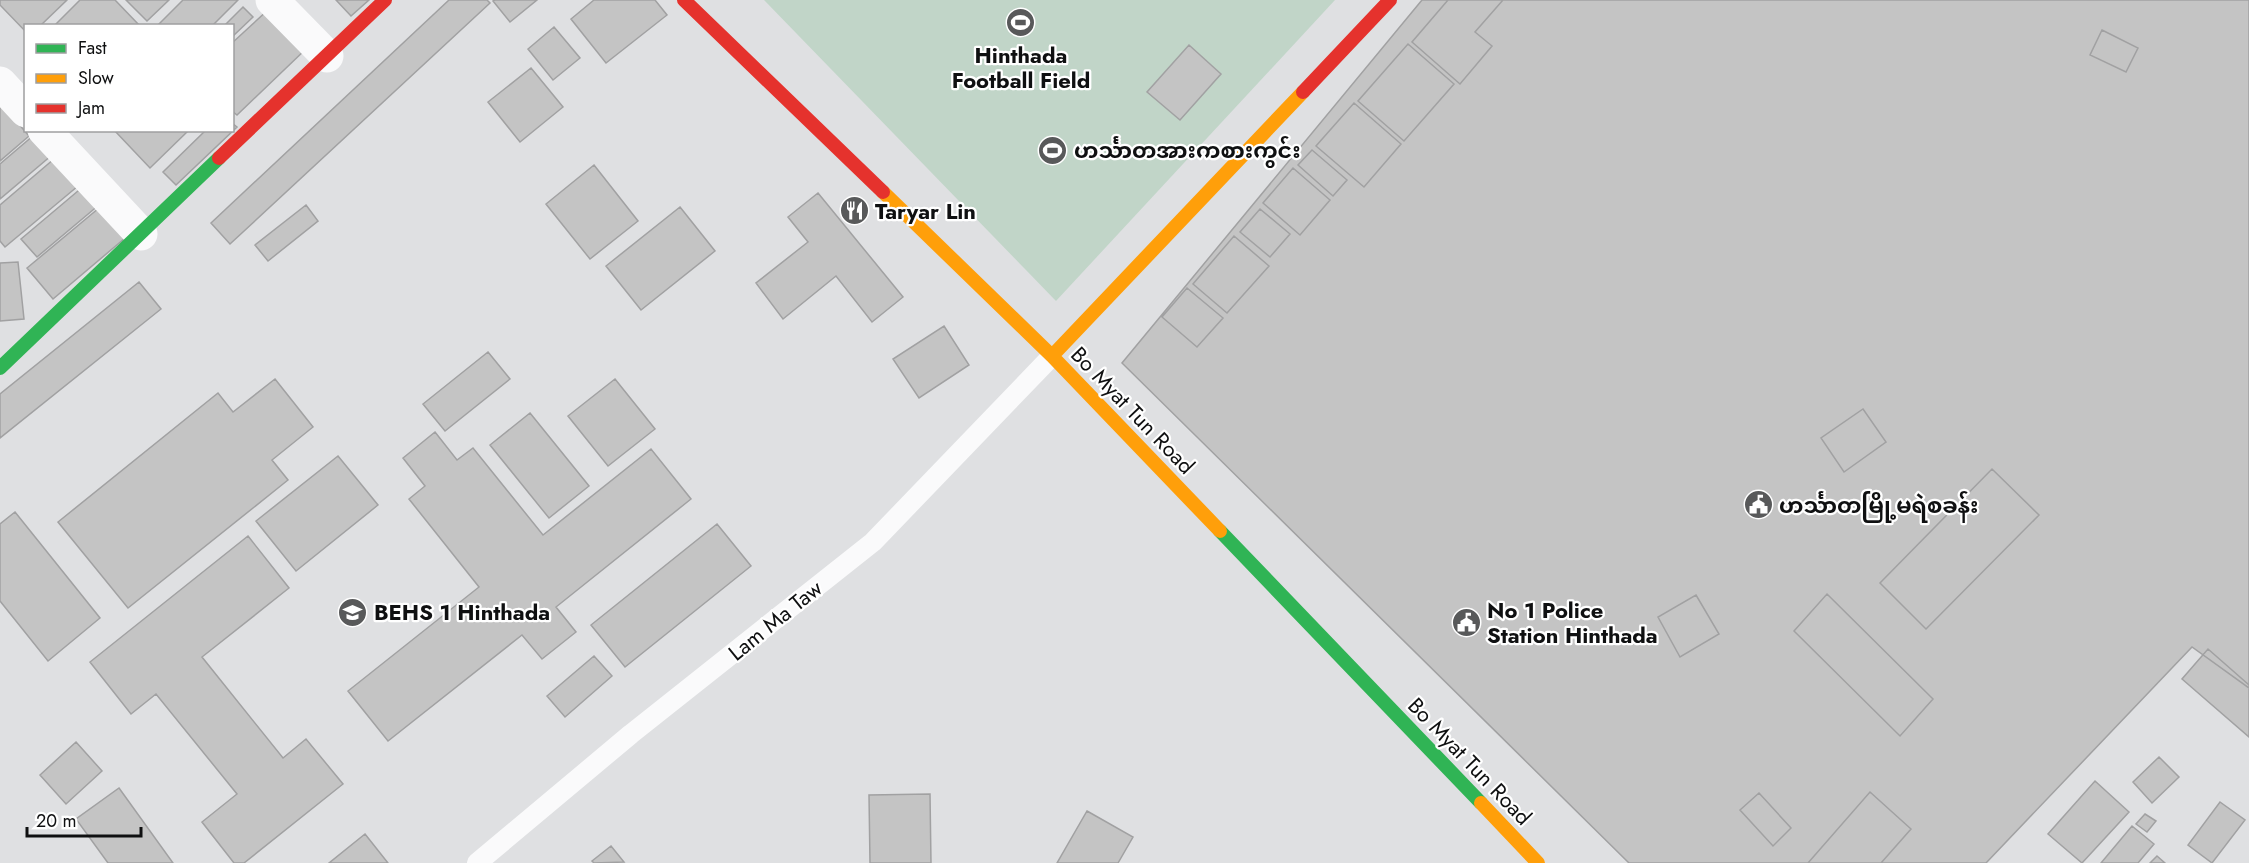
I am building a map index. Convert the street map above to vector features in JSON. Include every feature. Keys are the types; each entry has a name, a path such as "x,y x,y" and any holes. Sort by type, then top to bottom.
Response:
{"street":[{"path":"272,0 327,56"},
{"path":"0,368 385,0"},
{"name":"Bo Myat Tun Road","path":"684,0 1052,356 1538,863"},
{"path":"1052,356 1390,0"},
{"path":"0,83 24,109"},
{"path":"46,132 141,234"}],"lane":[{"name":"Lam Ma Taw","path":"477,863 631,734 873,542 1052,356"}],"green space":[{"name":"ဟင်္သာတအားကစားကွင်း","path":"764,0 1335,0 1056,301"}],"building":[{"path":"0,0 67,0 42,24 24,24 24,30 0,5"},
{"path":"80,0 115,0 138,24 56,24"},
{"path":"126,0 169,0 147,21"},
{"path":"183,0 238,0 214,24 159,24"},
{"path":"336,0 369,0 351,16"},
{"path":"449,0 487,0 490,3 230,244 211,223"},
{"path":"537,0 510,22 493,1"},
{"path":"594,0 655,0 667,15 606,63 571,19"},
{"name":"ဟင်္သာတမြို့မရဲစခန်း","path":"1422,0 2249,0 2249,688 2192,647 1986,863 1629,863 1122,363"},
{"path":"1448,0 1503,0 1475,32 1492,46 1460,84 1412,42"},
{"path":"243,7 253,17 234,35 234,24 226,24"},
{"path":"270,8 308,47 237,115 234,113 234,41"},
{"path":"554,27 580,58 553,80 528,49"},
{"path":"2102,30 2138,48 2126,72 2090,55"},
{"path":"1408,44 1454,84 1404,141 1358,101"},
{"path":"1189,45 1221,74 1180,120 1147,92"},
{"path":"531,68 563,107 520,142 488,102"},
{"path":"0,102 29,136 0,161"},
{"path":"1354,103 1401,144 1364,187 1316,146"},
{"path":"116,132 187,132 150,168"},
{"path":"204,132 232,132 176,185 163,172"},
{"path":"34,135 52,155 0,199 0,164"},
{"path":"1312,150 1347,180 1333,196 1298,165"},
{"path":"61,153 84,181 5,247 0,241 0,205"},
{"path":"594,165 638,221 590,259 546,204"},
{"path":"1293,168 1330,200 1300,235 1263,203"},
{"path":"91,180 106,199 37,257 21,239"},
{"path":"818,193 903,297 872,322 836,276 783,319 756,283 808,242 788,217"},
{"path":"105,203 131,233 53,299 27,268"},
{"path":"306,205 318,221 268,261 255,245"},
{"path":"680,207 715,251 641,310 606,266"},
{"path":"1260,209 1290,234 1270,257 1240,232"},
{"path":"1234,236 1269,266 1227,313 1193,284"},
{"path":"18,262 24,319 0,321 0,263"},
{"path":"139,282 161,309 0,438 0,394"},
{"path":"1187,288 1223,318 1197,347 1162,317"},
{"path":"944,326 969,365 919,398 893,359"},
{"path":"488,352 510,379 445,431 423,404"},
{"path":"275,379 313,427 272,460 288,480 128,608 58,522 218,393 233,412"},
{"path":"615,379 655,429 608,466 568,416"},
{"path":"1863,409 1886,442 1844,472 1821,438"},
{"path":"530,413 589,486 549,518 490,445"},
{"path":"435,432 457,460 473,448 543,535 651,449 691,499 556,607 576,632 542,659 522,635 388,741 348,691 479,587 409,499 425,486 403,458"},
{"path":"338,456 378,505 296,571 256,521"},
{"path":"1992,469 2039,515 1926,629 1880,583"},
{"path":"15,512 100,618 48,661 0,601 0,524"},
{"path":"717,524 751,566 625,667 591,625"},
{"path":"248,536 289,588 202,657 283,758 306,739 343,784 244,863 234,863 202,822 237,794 156,694 131,714 90,662"},
{"path":"1827,594 1933,699 1900,736 1794,631"},
{"path":"1696,595 1719,634 1680,657 1658,617"},
{"path":"2208,649 2249,685 2249,737 2182,679"},
{"path":"594,656 612,676 565,717 547,696"},
{"path":"76,742 102,771 66,804 40,775"},
{"path":"2159,757 2179,777 2152,803 2133,782"},
{"path":"2095,781 2129,812 2082,863 2048,834"},
{"path":"119,788 173,863 108,863 76,819"},
{"path":"1870,792 1911,829 1881,863 1808,863"},
{"path":"1759,793 1791,828 1773,846 1740,810"},
{"path":"930,794 931,863 870,863 869,795"},
{"path":"2220,802 2245,820 2212,863 2188,845"},
{"path":"1087,811 1133,837 1118,863 1057,863"},
{"path":"2145,814 2156,821 2147,832 2136,824"},
{"path":"2132,826 2154,844 2138,863 2101,863"},
{"path":"365,834 388,863 329,863"},
{"path":"611,846 624,862 594,863 592,861"},
{"path":"2157,856 2165,863 2150,863"}],"traffic: fast":[{"path":"0,368 219,158"},
{"path":"1220,531 1481,803"}],"traffic: slow":[{"path":"1052,356 1303,92"},
{"path":"883,192 1052,356 1220,531"},
{"path":"1481,803 1538,863"}],"traffic: jam":[{"path":"219,158 385,0"},
{"path":"684,0 883,192"},
{"path":"1303,92 1390,0"}],"place":[{"name":"Hinthada Football Field","path":"1021,23"},
{"name":"ဟင်္သာတအားကစားကွင်း","path":"1053,150"},
{"name":"Taryar Lin","path":"854,211"},
{"name":"ဟင်္သာတမြို့မရဲစခန်း","path":"1758,505"},
{"name":"BEHS 1 Hinthada","path":"353,612"},
{"name":"No 1 Police Station Hinthada","path":"1466,623"}]}
